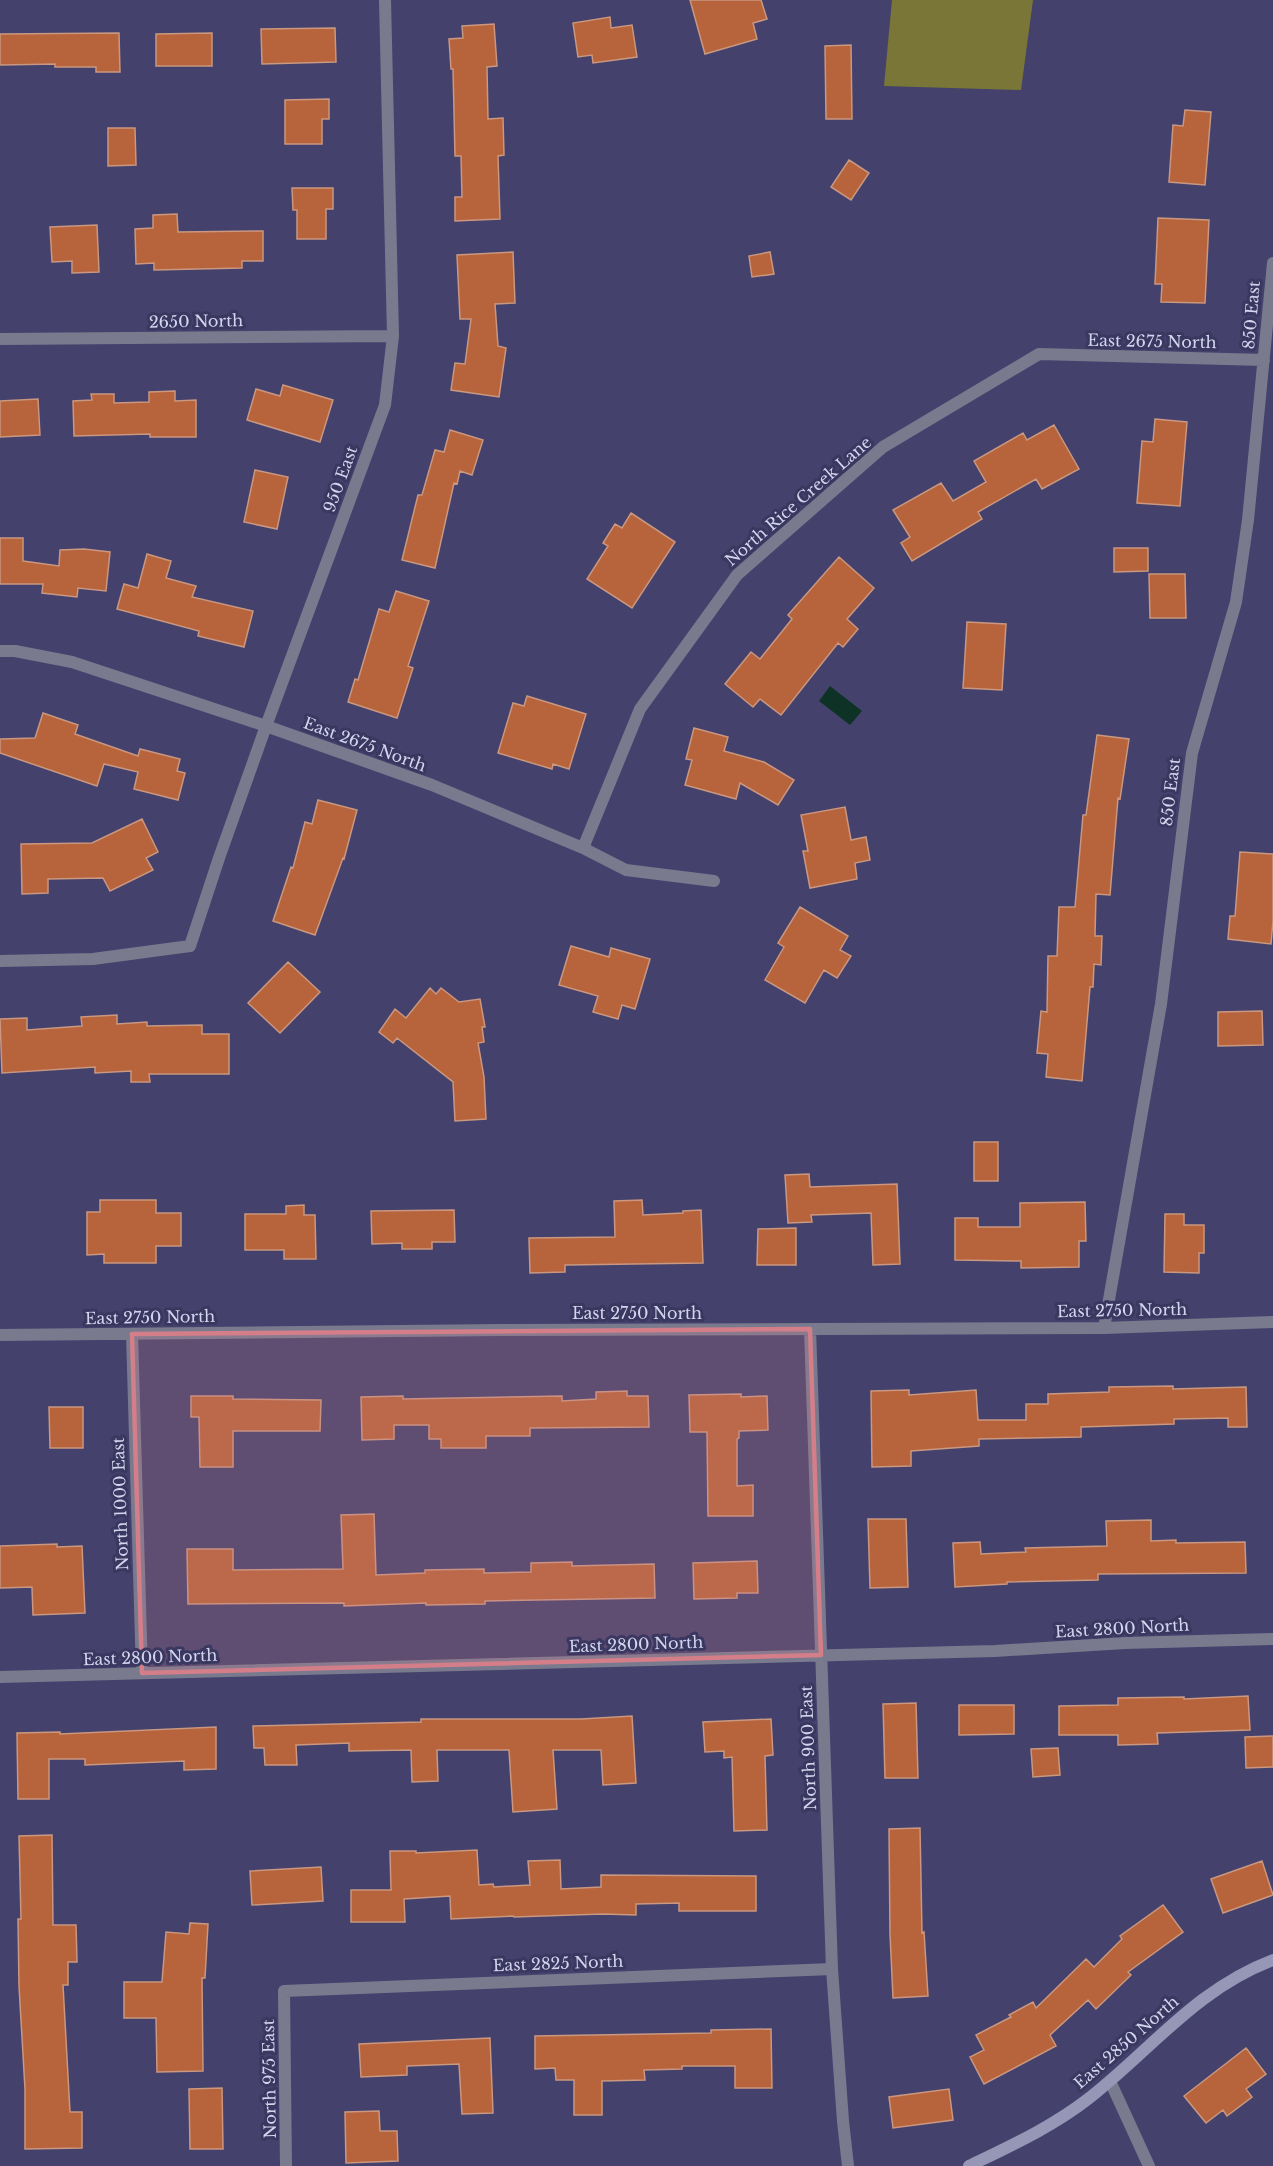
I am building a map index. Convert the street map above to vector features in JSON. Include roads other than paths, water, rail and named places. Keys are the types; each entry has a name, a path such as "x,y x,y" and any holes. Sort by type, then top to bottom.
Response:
{"street":[{"name":"950 East","path":"0,961 93,959 190,946 266,726 385,405 393,336 385,0"},
{"name":"850 East","path":"1104,1328 1161,1004 1192,753 1236,602 1248,520 1273,263"},
{"name":"2650 North","path":"0,339 393,336"},
{"name":"East 2675 North","path":"1038,354 1264,360"},
{"name":"North Rice Creek Lane","path":"584,849 640,710 737,574 883,447 1038,354"},
{"name":"East 2675 North","path":"0,651 15,651 72,662 266,726 432,785 584,849 626,870 714,880"},
{"name":"East 2750 North","path":"0,1335 500,1329 1104,1328 1273,1322"},
{"name":"North 900 East","path":"810,1329 832,1969 848,2166"},
{"name":"North 1000 East","path":"132,1334 142,1673"},
{"name":"East 2800 North","path":"0,1677 994,1651 1125,1643 1273,1639"},
{"name":"East 2850 North","path":"969,2166 1024,2139 1086,2101 1197,2002 1228,1980 1273,1960"},
{"name":"East 2825 North","path":"284,1991 832,1969"},
{"name":"North 975 East","path":"284,1991 286,2166"},
{"path":"1110,2081 1149,2166"}]}
